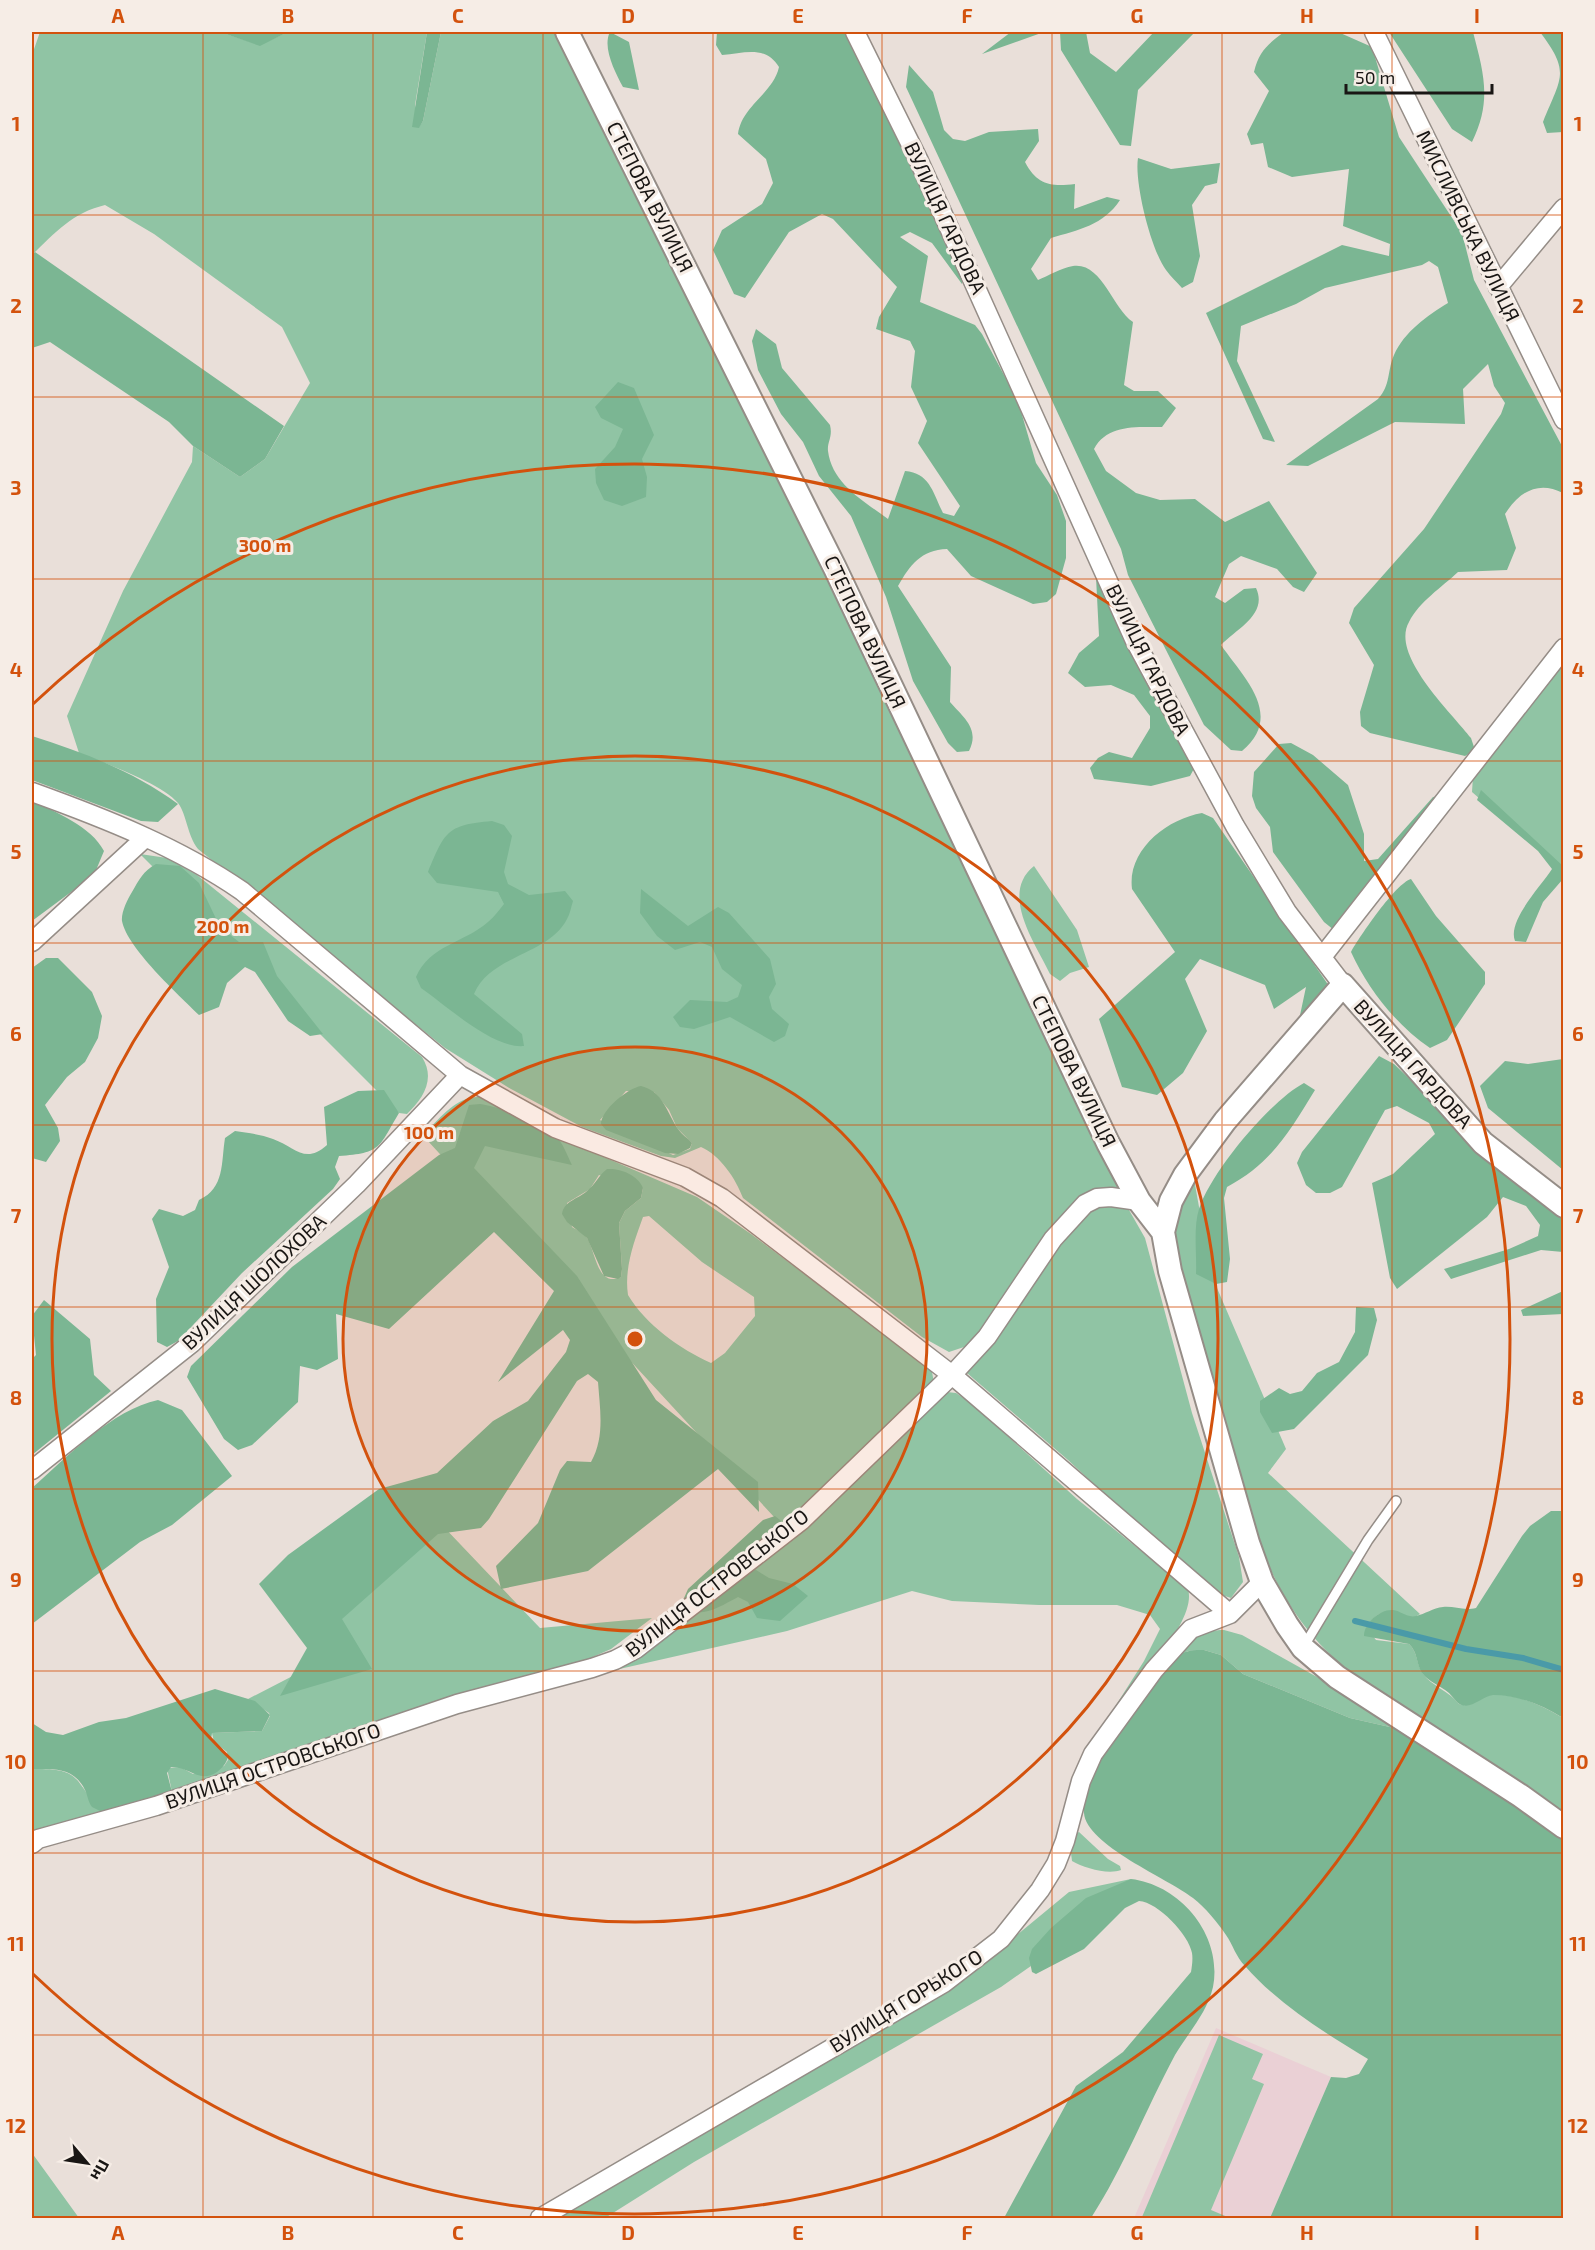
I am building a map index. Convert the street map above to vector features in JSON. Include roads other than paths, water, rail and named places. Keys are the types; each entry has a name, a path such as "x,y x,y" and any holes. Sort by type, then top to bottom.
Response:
{"street":[{"name":"СТЕПОВА ВУЛИЦЯ","path":"567,32 835,568 1108,1143 1139,1201 1163,1233"},
{"name":"ВУЛИЦЯ ГАРДОВА","path":"855,32 919,161 1135,642 1234,826 1287,912 1343,985 1483,1143 1563,1206"},
{"name":"МИСЛИВСЬКА ВУЛИЦЯ","path":"1374,32 1563,420"},
{"path":"1498,287 1563,208"},
{"path":"1322,957 1563,648"},
{"path":"32,792 145,838 204,865 242,891 460,1075 555,1128 686,1177 722,1198 952,1375 1230,1614"},
{"path":"32,942 145,838"},
{"path":"1343,985 1197,1157 1171,1201 1163,1233 1170,1271 1231,1490 1262,1582 1287,1625 1304,1648 1337,1677 1521,1796 1563,1827"},
{"name":"ВУЛИЦЯ ШОЛОХОВА","path":"32,1470 192,1343 357,1184 460,1075"},
{"name":"ВУЛИЦЯ ОСТРОВСЬКОГО","path":"35,1841 156,1806 457,1704 615,1660 636,1649 801,1521 952,1375 987,1337 1053,1239 1085,1204 1097,1198 1111,1197 1139,1201"},
{"name":"ВУЛИЦЯ ГОРЬКОГО","path":"540,2218 944,1983 1001,1940 1024,1913 1056,1864 1065,1841 1081,1781 1092,1754 1112,1724 1154,1670 1191,1629 1230,1614 1262,1582"}],"lane":[{"path":"1304,1648 1368,1540 1396,1501"}],"waterway":[{"path":"1355,1621 1466,1649 1523,1658 1564,1670"}]}
